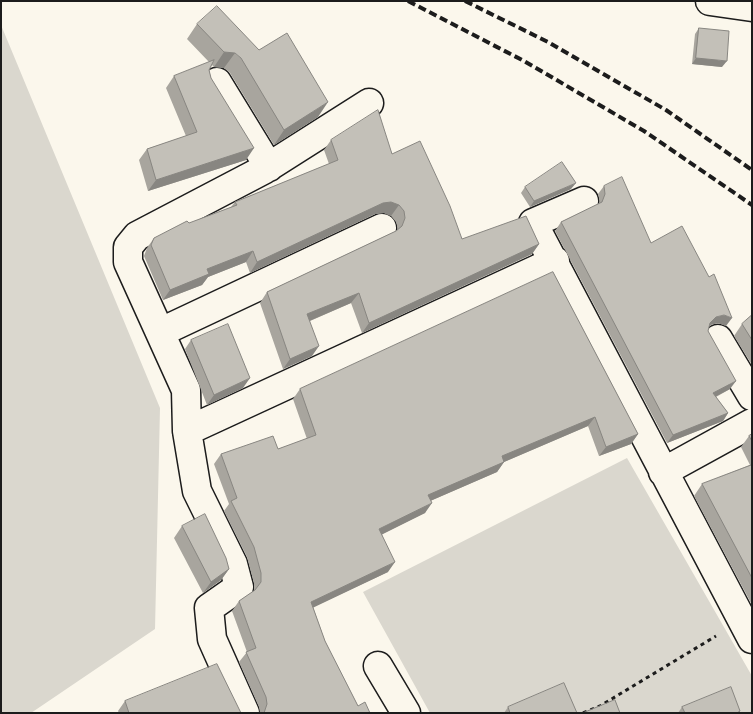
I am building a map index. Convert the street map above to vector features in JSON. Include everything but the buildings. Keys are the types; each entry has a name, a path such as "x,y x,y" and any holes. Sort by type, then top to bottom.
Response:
{"street":[{"path":"710,1 752,8"},
{"path":"217,82 269,167"},
{"path":"246,713 212,639 209,608 239,587 234,564 197,491 187,431 186,390 128,262 128,247 137,236 269,167 369,103"},
{"path":"584,201 533,223 555,261 746,630"},
{"path":"161,332 382,228"},
{"path":"187,431 555,261"},
{"path":"718,339 752,396"},
{"path":"663,472 752,423"},
{"path":"378,666 406,713"}],"path":[{"path":"583,713 746,630"}],"shaded area":[{"path":"1,25 160,408 155,629 31,713 1,713"},
{"path":"627,458 752,676 752,713 430,713 363,592"}],"railway":[{"path":"408,1 524,61 644,131 752,205"},
{"path":"465,1 548,42 666,110 752,170"}]}
